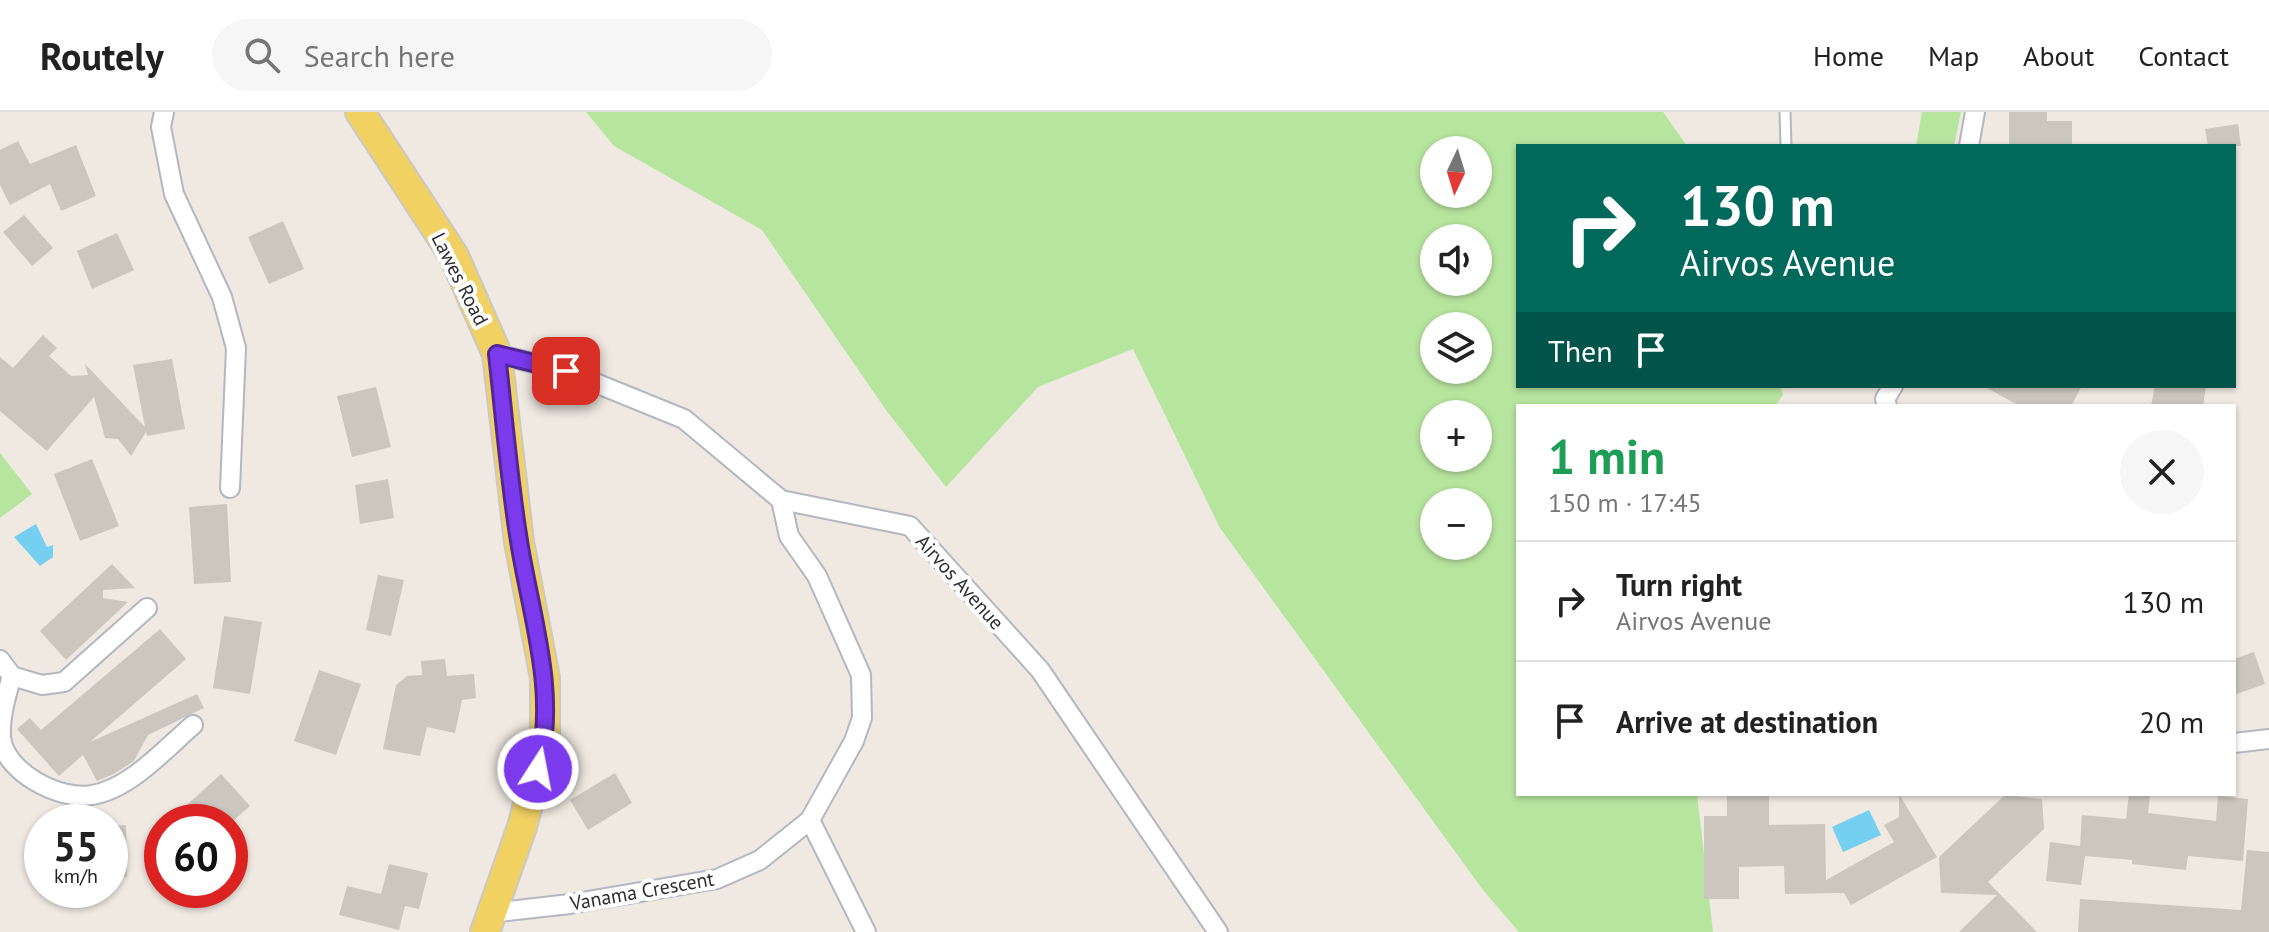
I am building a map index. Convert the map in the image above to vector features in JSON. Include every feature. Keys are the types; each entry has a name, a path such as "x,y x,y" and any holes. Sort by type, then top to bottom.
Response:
{"main road":[{"name":"Lawes Road","path":"360,112 454,256 497,354 519,542 545,678 545,740 522,827 487,923"}],"street":[{"path":"164,112 161,127 174,194 222,297 236,348 230,488"},
{"path":"1969,144 1975,112"},
{"name":"Airvos Avenue","path":"497,354 566,371 684,419 781,500 910,526 1040,670 1218,932"},
{"name":"Vanama Crescent","path":"487,923 717,879 760,860 810,820 854,741 862,718 861,675 817,576 789,536 781,500"},
{"path":"0,660 12,676 42,685 64,682 147,608"},
{"path":"12,676 3,705 1,739 10,758 45,786 71,794 92,795 118,784 193,725"},
{"path":"2236,743 2269,739"},
{"path":"810,820 866,932"}],"lane":[{"path":"1785,112 1786,144"}],"green space":[{"path":"586,112 1663,112 1686,144 1516,144 1516,388 1781,388 1783,395 1776,404 1516,404 1516,796 1697,796 1713,932 1519,932 1483,890 1220,528 1133,349 1038,387 946,487 886,410 762,230 614,146"},
{"path":"1922,112 1961,112 1954,144 1916,144"},
{"path":"0,453 32,494 0,518"}],"water":[{"path":"36,524 47,547 53,545 53,557 40,566 14,537"},
{"path":"1869,810 1881,835 1843,852 1832,827"}],"building":[{"path":"2009,112 2047,112 2047,121 2072,121 2072,144 2009,144"},
{"path":"2238,124 2241,146 2208,144 2205,129"},
{"path":"18,141 30,164 76,145 96,196 61,211 50,184 10,205 0,185 0,150"},
{"path":"24,215 53,248 32,266 3,232"},
{"path":"283,221 304,269 269,284 248,237"},
{"path":"117,233 134,270 92,289 77,251"},
{"path":"43,335 57,348 49,356 71,376 88,375 85,364 145,427 133,365 172,359 185,429 147,436 146,432 131,456 118,439 105,438 94,397 47,451 0,411 0,357 13,368"},
{"path":"376,387 391,447 352,457 337,396"},
{"path":"1987,388 2081,388 2072,404 2016,404"},
{"path":"2155,388 2206,388 2203,404 2151,404"},
{"path":"92,459 119,526 80,541 54,474"},
{"path":"388,479 394,518 360,524 355,485"},
{"path":"227,504 231,582 194,584 189,507"},
{"path":"112,564 135,588 103,590 103,598 128,602 66,660 40,631"},
{"path":"378,575 404,580 391,636 366,630"},
{"path":"224,616 262,622 250,694 213,688"},
{"path":"160,629 186,659 90,742 197,694 204,708 148,735 134,761 114,774 97,781 83,755 59,776 17,729 30,718 41,730"},
{"path":"2254,652 2265,684 2236,694 2236,658"},
{"path":"445,659 447,676 474,674 476,698 462,700 455,733 427,727 420,756 383,749 396,685 407,676 422,675 421,661"},
{"path":"319,670 361,684 336,755 294,741"},
{"path":"615,773 632,803 588,830 570,800"},
{"path":"221,774 250,806 248,808 248,804 188,804"},
{"path":"1727,796 1769,796 1769,825 1825,824 1826,880 1894,842 1884,825 1899,817 1900,796 1937,857 1851,905 1844,893 1785,894 1784,866 1739,867 1739,899 1704,899 1704,816 1727,816"},
{"path":"2004,796 2042,799 2044,829 1988,882 2037,932 1959,932 1997,895 1941,893 1939,857"},
{"path":"2129,796 2150,796 2148,813 2216,821 2218,796 2248,799 2243,861 2188,856 2186,870 2132,864 2132,860 2085,856 2081,885 2046,881 2050,842 2080,846 2082,815 2126,819"},
{"path":"2247,850 2269,852 2269,932 2078,932 2080,899 2241,910"},
{"path":"389,864 428,873 419,909 405,906 399,930 339,915 347,886 381,894"}],"route":[{"path":"538,769 545,740 545,678 519,542 497,354 566,371"}]}
